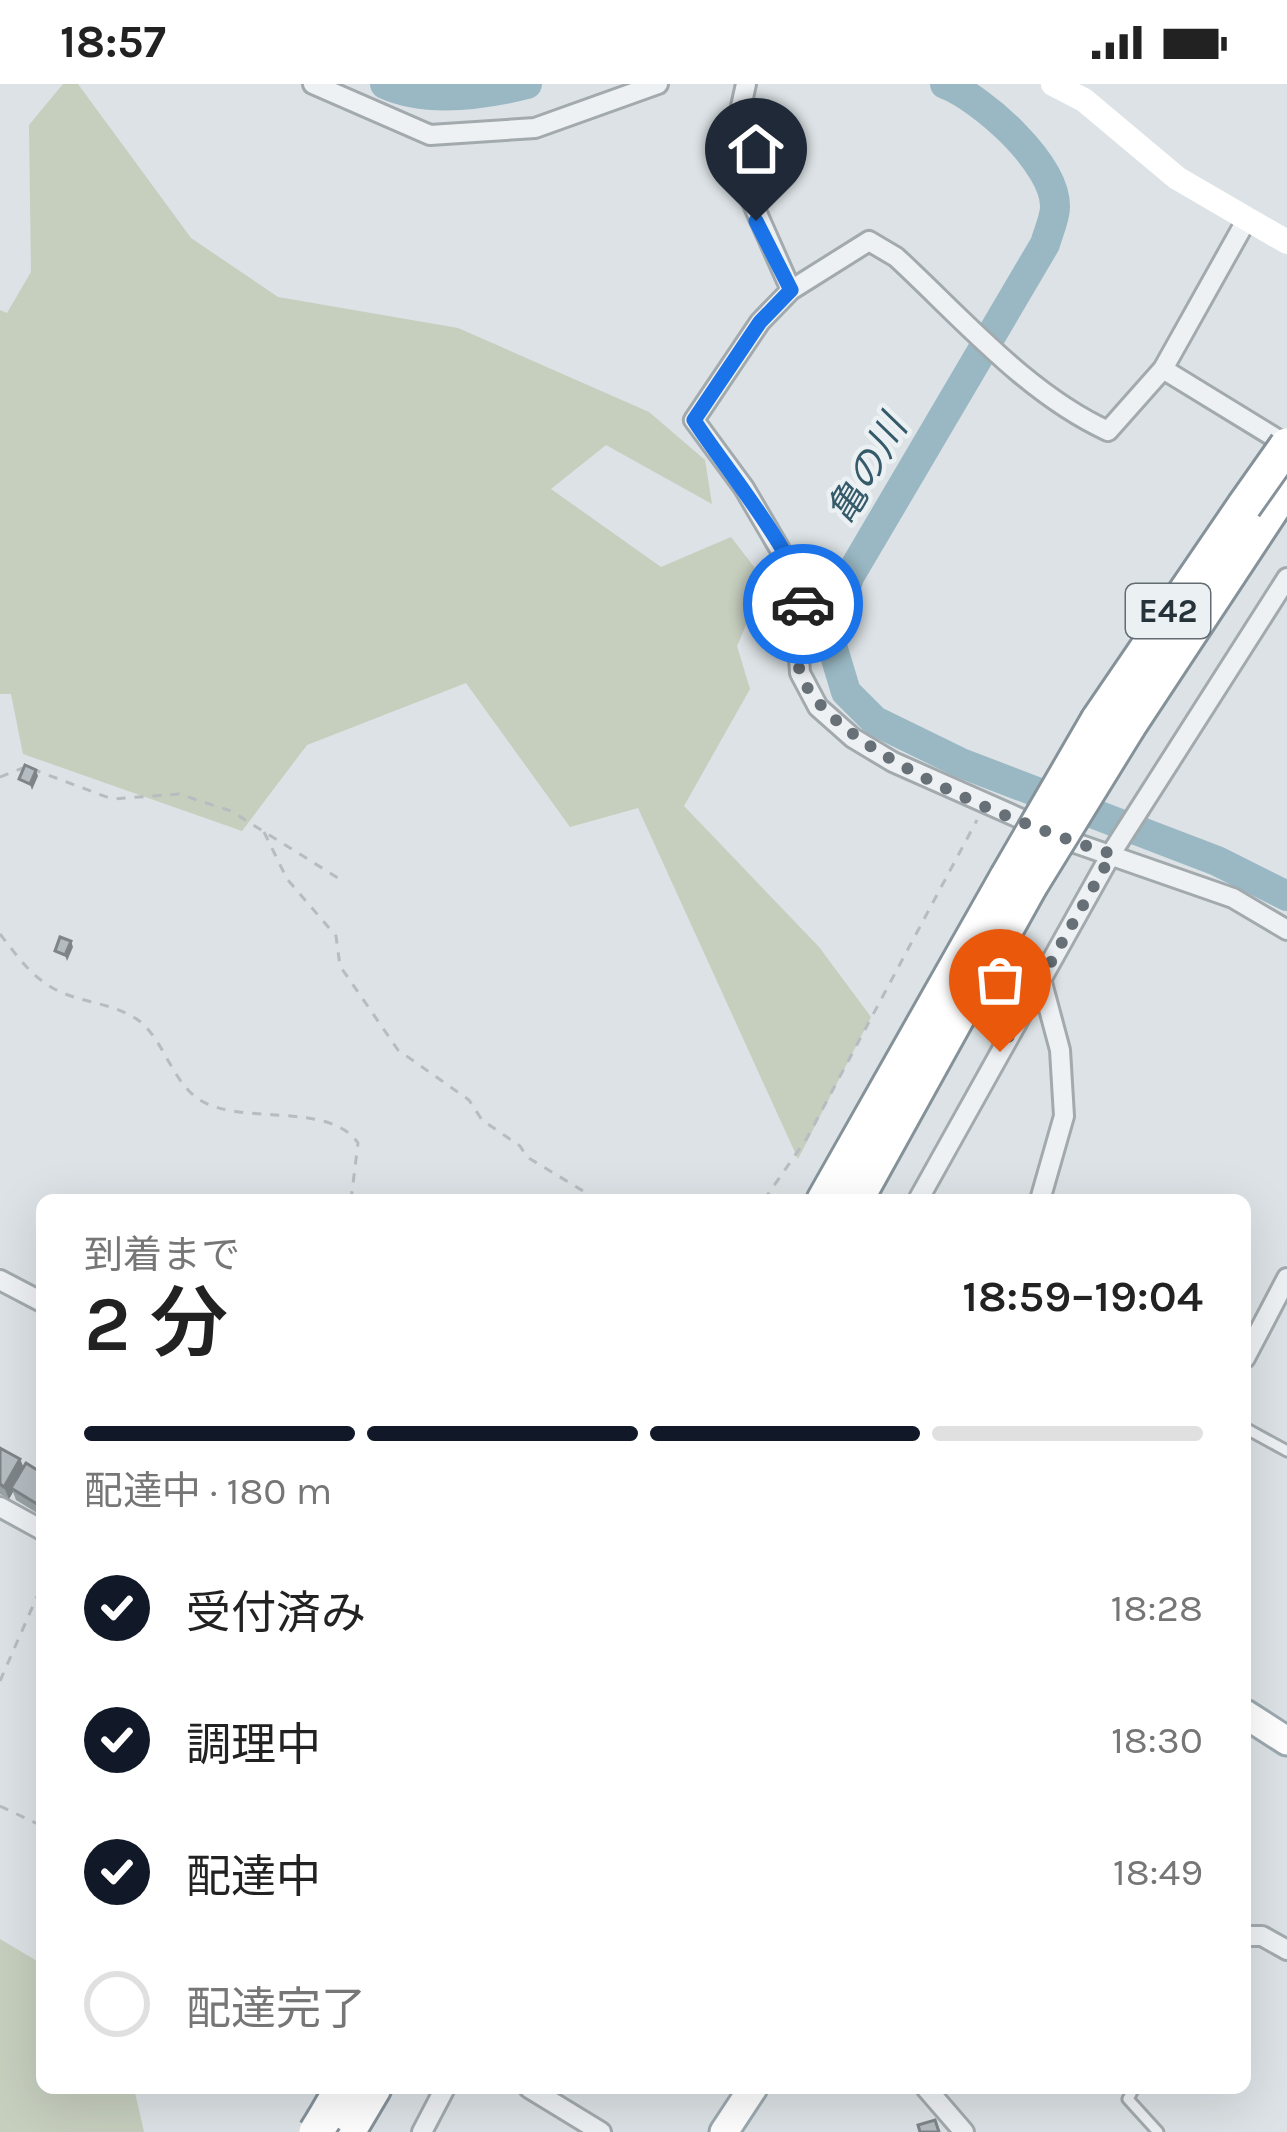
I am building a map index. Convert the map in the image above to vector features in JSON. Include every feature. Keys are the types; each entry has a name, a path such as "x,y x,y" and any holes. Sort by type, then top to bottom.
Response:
{"highway":[{"name":"E42","path":"828,1194 1113,723 1254,513 1287,445"},
{"name":"E42","path":"1254,513 1287,486"},
{"name":"E42","path":"859,1194 1019,881"},
{"path":"330,2126 340,2094"},
{"path":"330,2126 367,2094"}],"main road":[{"path":"1052,84 1084,100 1177,178 1287,242"},
{"path":"1251,1718 1287,1741"},
{"path":"724,2132 749,2094"}],"street":[{"path":"320,86 430,135 536,128 658,84"},
{"path":"746,84 738,120 756,143 748,193 791,290"},
{"path":"1246,219 1163,369 1108,431 1039,388 896,257 868,242 791,290 760,322 694,420 744,488 805,596 797,628 800,674 818,706 853,738 893,762 985,802 1202,885 1287,930"},
{"path":"1163,369 1287,445"},
{"path":"921,1194 1135,813 1287,578"},
{"path":"1041,979 1060,1050 1064,1117 1042,1194"},
{"path":"1251,1347 1287,1278"},
{"path":"0,1280 36,1299"},
{"path":"0,1507 36,1527"},
{"path":"1251,1936 1262,1936 1287,1950"},
{"path":"422,2132 443,2094"},
{"path":"539,2094 601,2132"},
{"path":"931,2094 964,2132"}],"lane":[{"path":"1251,1431 1287,1451"},
{"path":"1131,2094 1129,2099 1158,2132"}],"path":[{"path":"0,777 27,767 112,799 179,794 231,811 338,878"},
{"path":"768,1194 807,1138 985,802"},
{"path":"264,832 286,879 336,936 340,966 398,1050 469,1100 482,1120 520,1146 527,1157 588,1194"},
{"path":"0,934 27,969 53,989 140,1021 200,1100 234,1112 334,1125 352,1134 358,1143 352,1194"},
{"path":"0,1682 36,1599"},
{"path":"0,1806 36,1823"}],"green space":[{"path":"63,84 78,84 191,238 278,297 458,328 649,412 705,460 712,504 606,445 551,489 661,567 731,537 765,581 737,646 750,689 684,806 819,947 871,1017 798,1159 638,808 570,827 466,683 307,745 242,831 23,754 11,694 0,694 0,310 7,313 31,272 29,125"},
{"path":"0,1939 36,1960 36,2094 135,2094 144,2132 0,2132"}],"building":[{"path":"25,765 36,770 30,784 19,779"},
{"path":"60,937 71,941 65,955 55,951"},
{"path":"0,1448 20,1459 4,1487 0,1484"},
{"path":"26,1463 36,1469 36,1503 11,1488"},
{"path":"935,2120 939,2132 920,2132 918,2125"}],"waterway":[{"name":"亀の川","path":"385,84 437,95 527,84"},
{"name":"亀の川","path":"945,84 978,103 1030,153 1052,190 1055,211 1045,244 849,577 830,639 846,692 875,721 961,763 1217,861 1287,896"}],"way so far":[{"path":"803,604 797,628 800,674 818,706 853,738 893,762 1078,844 1112,854 1000,1052"}],"route":[{"path":"756,221 791,290 760,322 694,420 744,488 795,575 805,596 803,604"}]}
